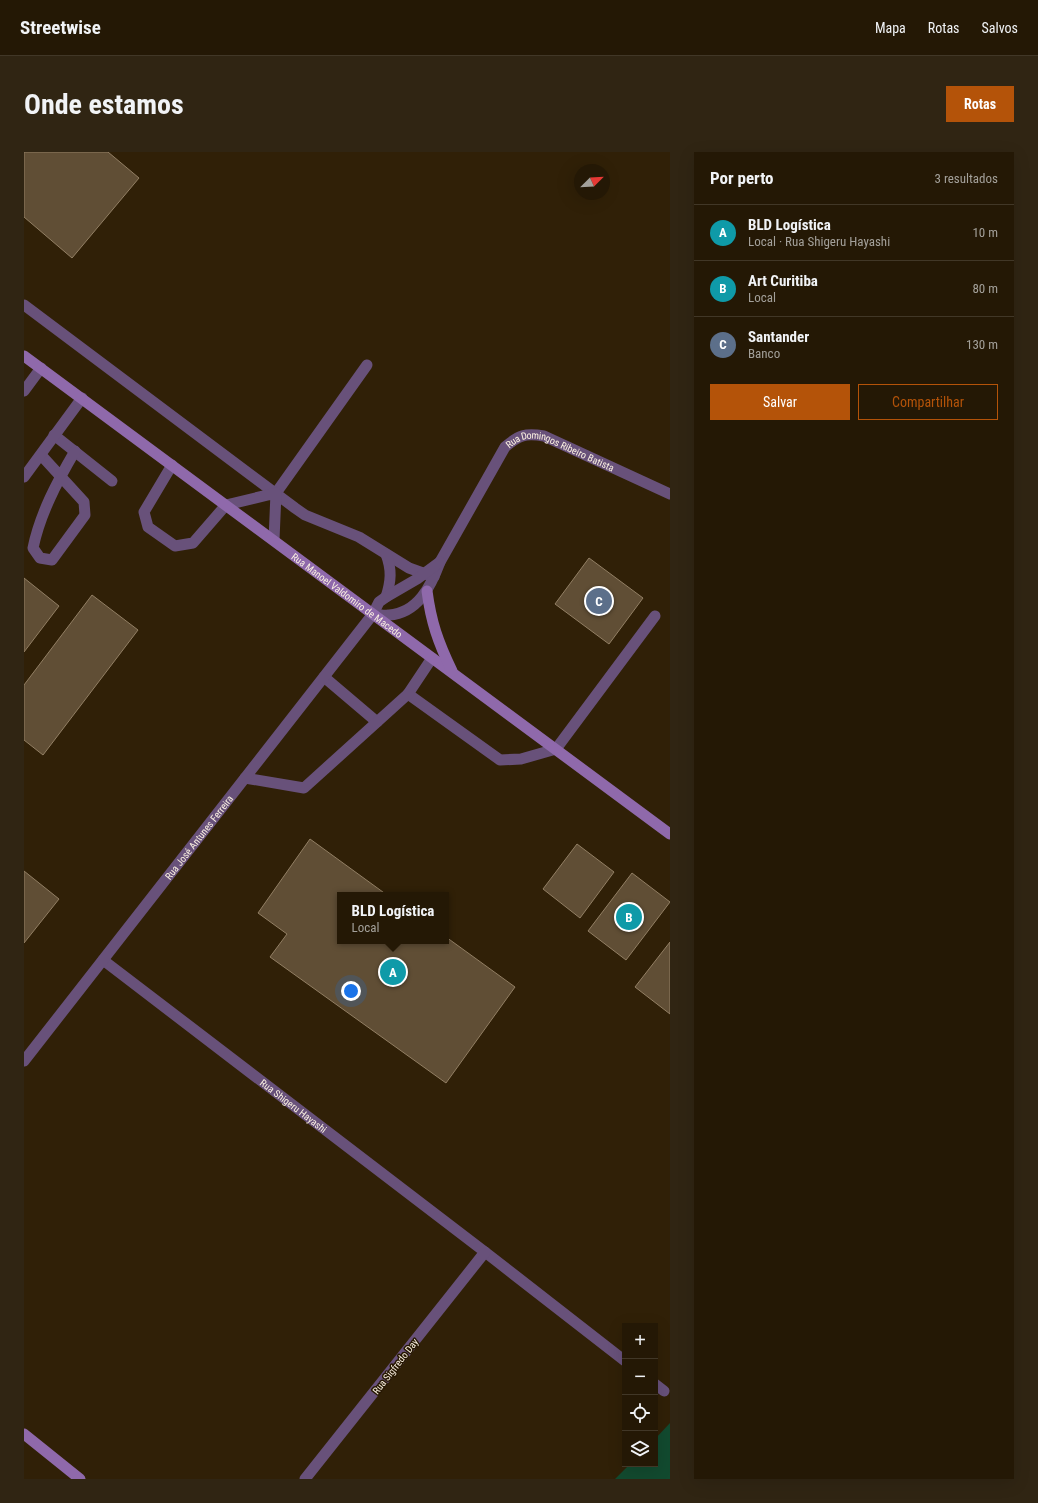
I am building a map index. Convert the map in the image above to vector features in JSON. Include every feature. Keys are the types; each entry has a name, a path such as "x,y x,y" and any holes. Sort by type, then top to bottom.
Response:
{"main road":[{"name":"Rua Manoel Valdomiro de Macedo","path":"24,356 670,834"},
{"path":"427,590 433,627 439,644 453,673"},
{"path":"24,1434 80,1479"}],"street":[{"path":"24,305 305,515 359,536 410,568 430,575"},
{"path":"274,540 276,493 368,365"},
{"path":"24,391 41,368"},
{"path":"24,477 82,398"},
{"name":"Rua Domingos Ribeiro Batista","path":"430,575 427,590 421,598 400,613 388,616 373,614 379,602 386,597 430,575 440,562 506,447 517,437 530,434 544,436 670,494"},
{"path":"54,435 112,481"},
{"path":"41,455 60,477 84,502 85,515 52,560 40,558 33,548 37,529 60,477 75,451"},
{"path":"172,465 144,512 148,527 174,546 193,543 226,505 276,493"},
{"path":"386,554 390,564 391,575 390,586 386,597"},
{"name":"Rua José Antunes Ferreira","path":"24,1061 373,614"},
{"path":"408,694 500,760 521,759 556,749 655,616"},
{"path":"245,778 304,788 408,694 432,658"},
{"path":"324,677 377,722"},
{"name":"Rua Shigeru Hayashi","path":"103,960 622,1359"},
{"name":"Rua Sigfredo Day","path":"306,1479 485,1252"}],"green space":[{"path":"670,1423 670,1479 615,1479 627,1467 658,1467 658,1436"}],"building":[{"path":"24,152 108,152 139,178 72,258 24,217"},
{"path":"589,558 643,598 609,644 555,604"},
{"path":"24,578 59,606 24,652"},
{"path":"92,595 138,630 43,755 24,740 24,685"},
{"path":"310,839 383,892 337,892 337,944 449,944 449,939 515,987 446,1083 270,957 287,934 258,913"},
{"path":"577,844 614,872 580,918 543,889"},
{"path":"24,871 59,899 24,943"},
{"path":"632,873 670,902 626,960 588,931"},
{"path":"670,942 670,1014 635,987"}],"place":[{"name":"Santander","path":"599,601"},
{"name":"Art Curitiba","path":"629,917"},
{"name":"BLD Logística","path":"393,972"}]}
